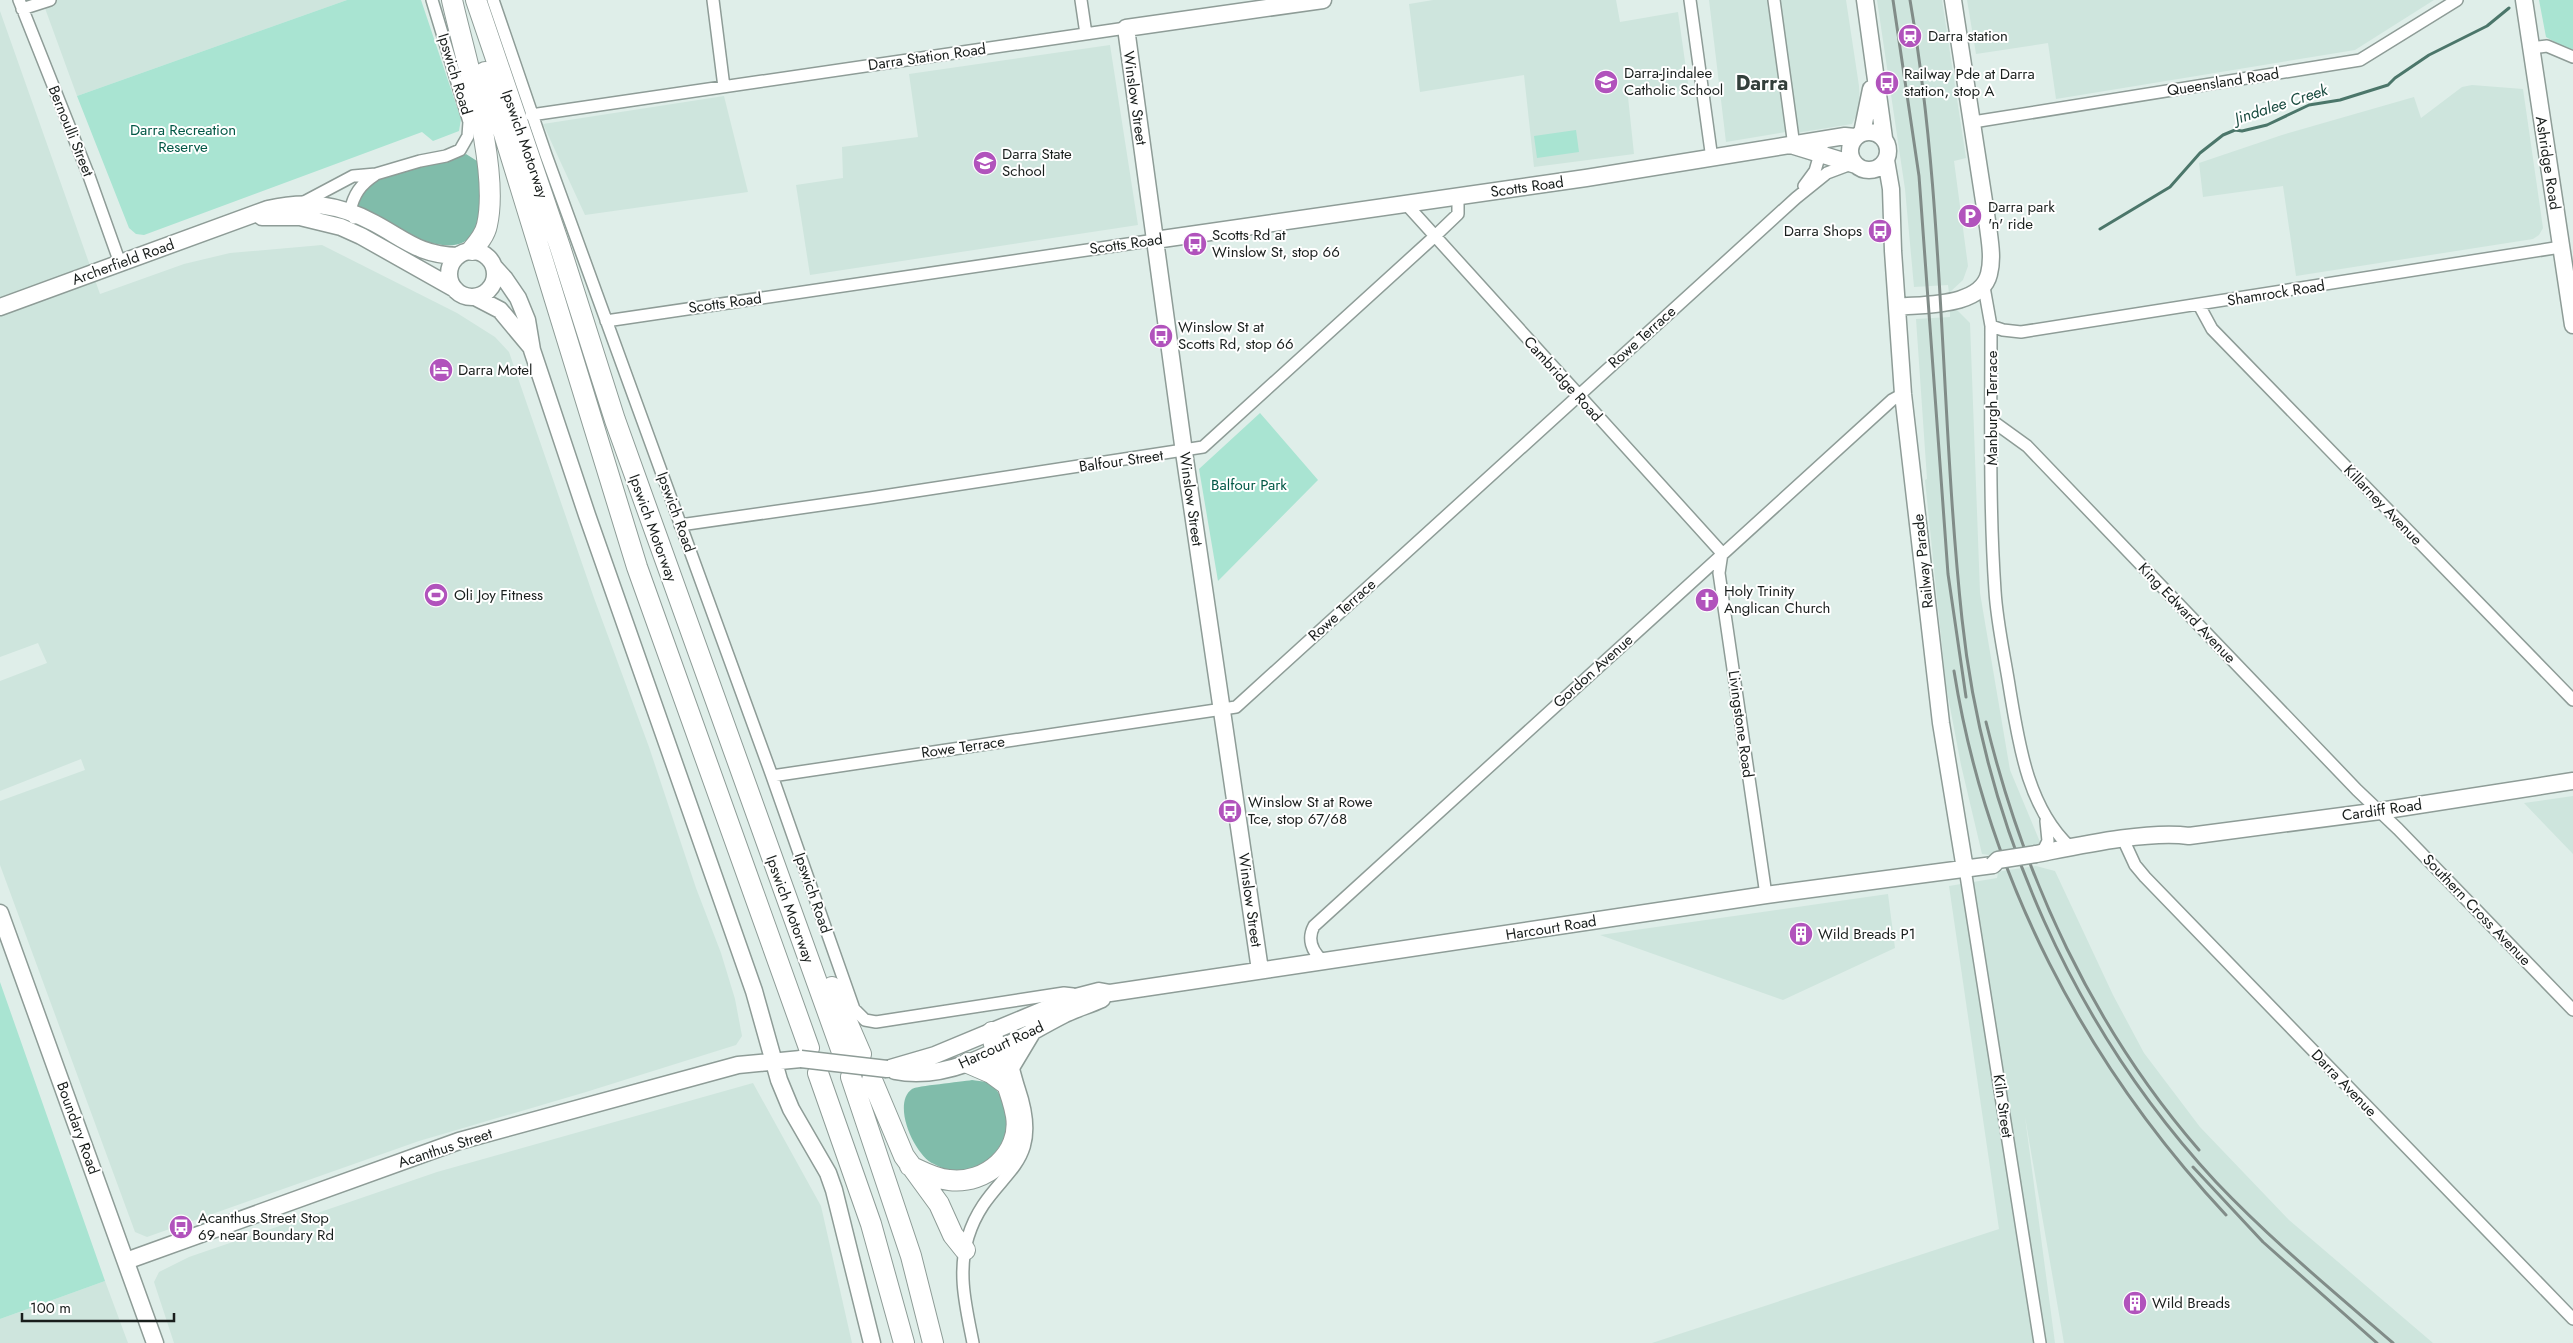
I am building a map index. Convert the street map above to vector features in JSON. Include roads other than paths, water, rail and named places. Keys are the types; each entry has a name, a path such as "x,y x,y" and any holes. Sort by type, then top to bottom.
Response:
{"highway":[{"path":"452,0 478,112 488,173 487,226 465,253"},
{"name":"Ipswich Motorway","path":"462,0 637,567 805,1053"},
{"name":"Ipswich Motorway","path":"476,0 560,247 615,420 800,934 814,945 851,1053"},
{"path":"910,1166 951,1181 977,1177 989,1172 1000,1163 1014,1140 1017,1127 1009,1075 996,1042"},
{"path":"968,1063 991,1073 1009,1075"},
{"path":"818,1073 860,1191 904,1343"},
{"path":"879,1074 889,1124 910,1166 939,1204 953,1235 965,1250"},
{"path":"851,1077 912,1256 934,1343"}],"street":[{"path":"20,4 50,0"},
{"name":"Ipswich Road","path":"302,203 354,176 376,174 420,161 446,156 460,150 468,136 469,122 432,0"},
{"name":"Ipswich Road","path":"493,0 531,115 772,776 848,996 854,1009 865,1020"},
{"path":"713,0 717,17 724,86"},
{"path":"717,17 723,0"},
{"path":"1080,0 1086,34"},
{"name":"Darra Station Road","path":"531,115 1126,28 1268,4 1323,0"},
{"path":"1690,0 1712,159"},
{"path":"1774,0 1794,146"},
{"path":"1865,0 1884,138 1888,148 1880,165 1867,170 1854,165 1850,148 1859,135 1874,69"},
{"name":"Manburgh Terrace","path":"1952,0 1973,122 1990,254 1989,275 1984,287 1991,326 1994,573 1998,611 2022,755 2029,778 2044,814 2060,839 2070,847"},
{"name":"Queensland Road","path":"1973,122 2360,60 2457,0"},
{"name":"Ashridge Road","path":"2524,0 2573,325"},
{"name":"Bernoulli Street","path":"20,4 89,176 120,263"},
{"name":"Winslow Street","path":"1126,28 1184,452 1260,970"},
{"path":"2531,48 2547,46 2573,57"},
{"path":"1859,135 1874,132 1884,138"},
{"name":"Scotts Road","path":"606,321 1794,146 1823,146 1845,136 1859,135"},
{"name":"Scotts Road","path":"1823,146 1854,165"},
{"name":"Rowe Terrace","path":"1796,198 1816,171 1823,146"},
{"name":"Rowe Terrace","path":"772,776 1236,707 1796,198 1827,173 1854,165"},
{"name":"Railway Parade","path":"1880,165 1893,251 1903,394 1941,723 1965,869"},
{"name":"Ipswich Road","path":"350,211 354,195 364,182 376,174"},
{"name":"Balfour Street","path":"680,525 1184,452 1203,447 1458,214 1458,197"},
{"name":"Archerfield Road","path":"0,307 268,208 302,203 319,204 350,211 422,251 438,255 465,253"},
{"name":"Cambridge Road","path":"1406,204 1722,553"},
{"path":"350,211 358,225 361,236"},
{"name":"Archerfield Road","path":"245,217 300,217 320,221 361,236 455,289"},
{"name":"Shamrock Road","path":"1991,326 2003,330 2021,332 2561,247"},
{"path":"532,350 516,327 500,310 475,297 461,294 455,289 451,283 450,268 465,253 486,255 518,298 527,320 532,350 587,515 754,991 772,1060 791,1109 834,1190 872,1343"},
{"path":"475,297 489,290 496,276 495,268"},
{"path":"1897,307 1963,299 1977,293 1984,287"},
{"name":"Killarney Avenue","path":"2199,305 2212,329 2573,700"},
{"name":"Gordon Avenue","path":"1322,960 1315,954 1311,944 1311,932 1314,926 1722,553 1892,400 1903,394"},
{"name":"King Edward Avenue","path":"1991,420 2027,446 2357,790 2380,811"},
{"name":"Livingstone Road","path":"1722,553 1719,574 1766,895"},
{"name":"Cardiff Road","path":"2038,856 2126,845 2178,834 2190,836 2380,811 2573,781"},
{"name":"Southern Cross Avenue","path":"2380,811 2573,1010"},
{"name":"Manburgh Terrace","path":"2038,856 2048,841 2044,814"},
{"name":"Cardiff Road","path":"2038,856 2070,847 2126,845"},
{"name":"Darra Avenue","path":"2126,845 2145,877 2573,1319"},
{"name":"Harcourt Road","path":"879,1074 930,1058 1033,1031 1110,993 1766,895 1993,865 1998,860 2038,856"},
{"name":"Kiln Street","path":"1965,869 2040,1343"},
{"name":"Boundary Road","path":"0,913 155,1343"},
{"name":"Harcourt Road","path":"772,1060 805,1053 879,1074 940,1072 968,1063 996,1042 1080,996 1099,991 1110,993"},
{"name":"Harcourt Road","path":"865,1020 876,1022 1064,994 1080,996"},
{"path":"973,1343 962,1276 965,1250 982,1206 1013,1170 1026,1143 1026,1110 1009,1075 1033,1031"},
{"name":"Acanthus Street","path":"126,1262 459,1140 738,1065 772,1060"}],"waterway":[{"name":"Jindalee Creek","path":"2100,229 2170,187 2200,153 2223,135 2235,130 2242,131 2267,125 2309,105 2340,100 2388,85 2395,78 2429,55 2487,26 2509,8"}],"railway":[{"path":"1893,0 1919,176 1948,574 1966,697"},
{"path":"1910,0 1930,154 1955,542 1962,619 1973,696 1991,773 2015,848 2044,921 2079,991 2120,1059 2165,1122 2216,1182 2258,1224 2393,1343"},
{"path":"1954,671 1969,747 1991,822 2017,894 2050,964 2087,1031 2129,1095 2175,1157 2226,1215"},
{"path":"1986,722 2020,838 2042,894 2067,949 2095,1002 2126,1054 2161,1103 2199,1150"},
{"path":"2193,1167 2263,1242 2377,1343"}],"place":[{"name":"Darra station","path":"1910,36"},
{"name":"Darra-Jindalee Catholic School","path":"1606,82"},
{"name":"Railway Pde at Darra station, stop A","path":"1887,83"},
{"name":"Darra State School","path":"985,163"},
{"name":"Darra park 'n' ride","path":"1970,216"},
{"name":"Darra Shops","path":"1880,231"},
{"name":"Scotts Rd at Winslow St, stop 66","path":"1195,244"},
{"name":"Winslow St at Scotts Rd, stop 66","path":"1161,336"},
{"name":"Darra Motel","path":"441,370"},
{"name":"Oli Joy Fitness","path":"436,595"},
{"name":"Holy Trinity Anglican Church","path":"1707,600"},
{"name":"Winslow St at Rowe Tce, stop 67/68","path":"1230,811"},
{"name":"Wild Breads P1","path":"1801,934"},
{"name":"Acanthus Street Stop 69 near Boundary Rd","path":"181,1227"},
{"name":"Wild Breads","path":"2135,1303"}],"district":[{"name":"Darra","path":"1762,83"}],"park label":[{"name":"Darra Recreation Reserve","path":"183,138"},
{"name":"Balfour Park","path":"1249,485"}]}
